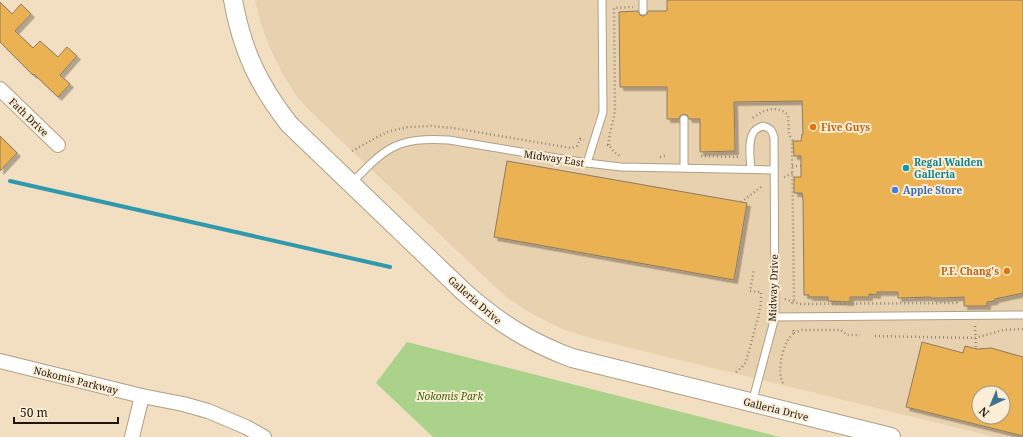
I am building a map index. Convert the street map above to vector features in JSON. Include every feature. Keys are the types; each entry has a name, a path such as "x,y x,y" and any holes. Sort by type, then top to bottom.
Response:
{"street":[{"name":"Galleria Drive","path":"233,0 237,24 247,55 257,77 274,105 289,124 486,312 505,326 550,350 572,358 891,437"},
{"name":"Fath Drive","path":"0,89 58,145"},
{"name":"Nokomis Parkway","path":"0,361 208,411 246,427 264,437"},
{"path":"132,437 142,396"}],"lane":[{"path":"587,163 603,112 602,0"},
{"path":"640,9 643,0"},
{"path":"684,119 684,168"},
{"name":"Midway Drive","path":"750,169 750,149 753,133 758,128 763,126 772,131 774,137 774,317 752,403"},
{"name":"Midway East","path":"351,184 379,155 406,142 426,138 449,140 587,163 621,167 774,170"},
{"path":"774,317 1023,315"}],"path":[{"path":"623,156 614,152 608,145 615,110 614,8 640,9"},
{"path":"792,166 801,166"},
{"path":"783,177 793,173"},
{"path":"741,202 761,187"},
{"path":"736,372 746,362 761,303 761,292 750,291 754,269"},
{"path":"786,299 794,301"},
{"path":"761,303 765,304"},
{"path":"975,324 976,349"},
{"path":"793,328 794,333"},
{"path":"875,336 975,338 1003,330 1023,329"},
{"path":"783,383 780,376 780,368 786,344 794,333 802,330 841,330 846,335 860,335"}],"shaded area":[{"path":"255,0 1023,0 1023,437 995,437 590,338 562,329 534,315 510,300 490,282 313,114 298,98 282,73 261,24"}],"green space":[{"name":"Nokomis Park","path":"407,342 780,437 433,437 376,383"}],"building":[{"path":"667,0 1023,0 1023,293 995,299 994,301 987,302 987,306 964,306 964,297 898,298 898,292 877,292 877,295 869,294 869,297 850,297 850,302 828,301 828,297 809,297 809,295 804,295 803,199 802,193 794,193 794,177 801,177 801,156 794,156 793,141 801,141 803,134 802,101 734,102 735,151 700,152 700,119 689,119 687,115 684,114 680,116 679,119 667,119 667,87 620,87 619,12 638,11 640,15 643,16 647,14 648,11 667,11"},
{"path":"0,2 12,14 21,4 31,14 15,31 33,48 40,41 58,57 67,47 77,56 60,75 70,84 58,97 34,74 33,75 0,42"},
{"path":"0,136 17,153 0,171"},
{"path":"507,161 747,203 734,280 494,237"},
{"path":"922,342 963,353 965,346 977,349 991,348 1023,357 1023,436 979,425 1011,425 1011,385 971,385 971,423 906,407"}],"waterway":[{"path":"10,181 390,267"}],"place":[{"name":"Five Guys","path":"813,127"},
{"name":"Regal Walden Galleria","path":"906,168"},
{"name":"Apple Store","path":"895,190"},
{"name":"P.F. Chang's","path":"1007,271"}]}
